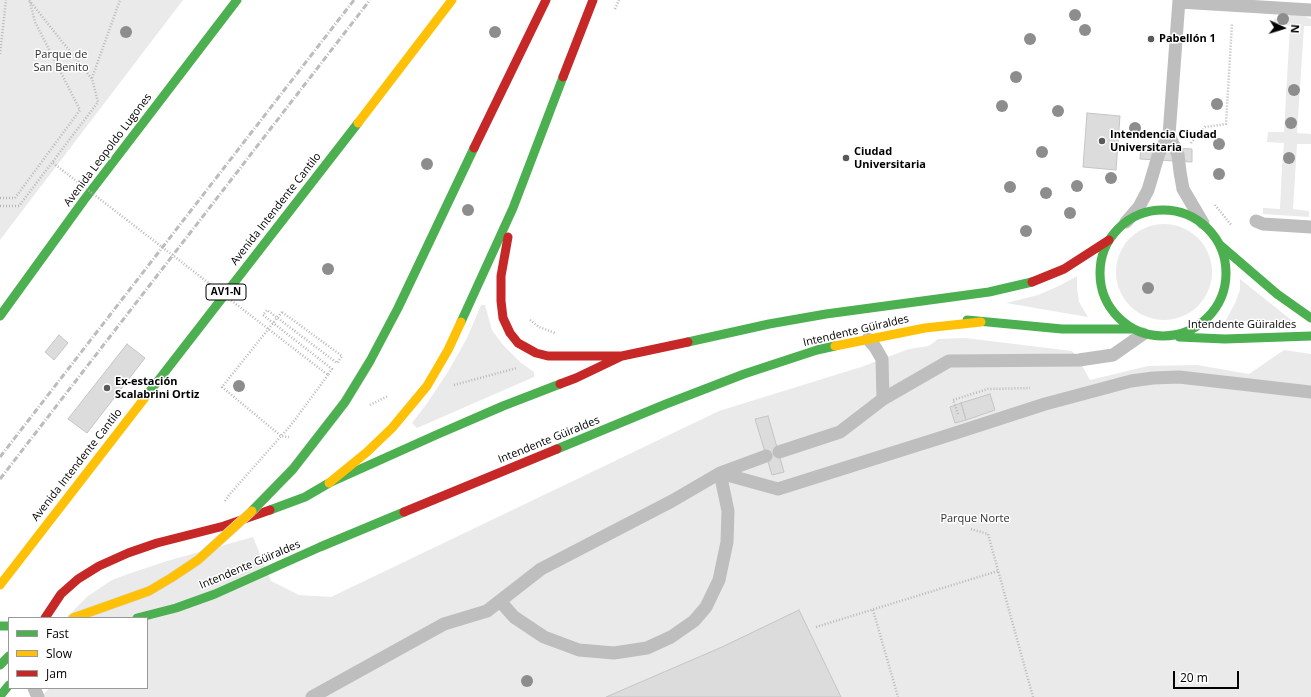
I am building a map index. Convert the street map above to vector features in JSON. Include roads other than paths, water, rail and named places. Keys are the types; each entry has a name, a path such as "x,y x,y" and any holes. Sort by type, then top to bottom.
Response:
{"main road":[{"name":"Avenida Leopoldo Lugones","path":"0,316 84,200 237,0"},
{"name":"Avenida Intendente Cantilo","path":"0,585 452,0"},
{"path":"76,617 149,591 198,560 254,509 293,469 345,402 370,361 398,308 546,0"},
{"path":"46,617 61,594 78,579 99,566 158,542 253,517 305,497 328,483 367,452 392,428 426,386 448,350 512,208 593,0"},
{"path":"512,208 502,276 501,301 503,318 510,333 518,343 536,353 548,356 622,356"},
{"path":"1165,210 1185,213 1203,223 1213,233 1220,245 1227,268 1224,292 1214,313 1196,328 1173,336 1158,337 1138,332 1117,317 1106,300 1100,280 1102,259 1109,240 1117,230 1126,222 1144,213 1165,210"},
{"name":"Intendente Güiraldes","path":"328,483 436,434 576,378 622,356 776,323 826,314 989,292 1029,283 1064,268 1109,240"},
{"name":"Intendente Güiraldes","path":"1220,245 1254,275 1311,318"},
{"name":"Intendente Güiraldes","path":"879,306 911,311"},
{"name":"Intendente Güiraldes","path":"942,316 981,322 1062,329 1138,332"},
{"name":"Intendente Güiraldes","path":"141,617 176,608 215,594 320,547 666,404 744,374 817,350 868,338 925,328 981,322"},
{"name":"Intendente Güiraldes","path":"1173,336 1226,338 1311,336"},
{"path":"0,665 8,657"},
{"path":"0,696 8,686"}],"lane":[{"path":"1126,222 1139,207 1148,190 1159,153 1169,135 1179,1 1311,10"},
{"path":"1169,135 1178,155 1183,189 1203,223"},
{"path":"1256,221 1262,224 1311,227"},
{"path":"312,697 444,624 486,611 541,569 672,501 720,473 840,432 883,399 949,361 1079,360 1099,357 1112,355 1138,332"},
{"path":"868,338 882,359 883,399"},
{"path":"720,473 778,489 1045,404 1131,381 1179,377 1311,392"},
{"path":"500,601 514,617 544,637 579,650 614,653 647,648 672,637 694,621 706,607 719,580 727,542 728,511 720,473"}],"railway":[{"path":"0,457 354,0"},
{"path":"0,479 370,0"}],"place":[{"name":"Pabellón 1","path":"1151,39"},
{"name":"Intendencia Ciudad Universitaria","path":"1102,141"},
{"name":"Ciudad Universitaria","path":"846,158"},
{"name":"Ex-estación Scalabrini Ortiz","path":"107,388"}],"park label":[{"name":"Parque de San Benito","path":"61,61"},
{"name":"Parque Norte","path":"975,519"}]}
